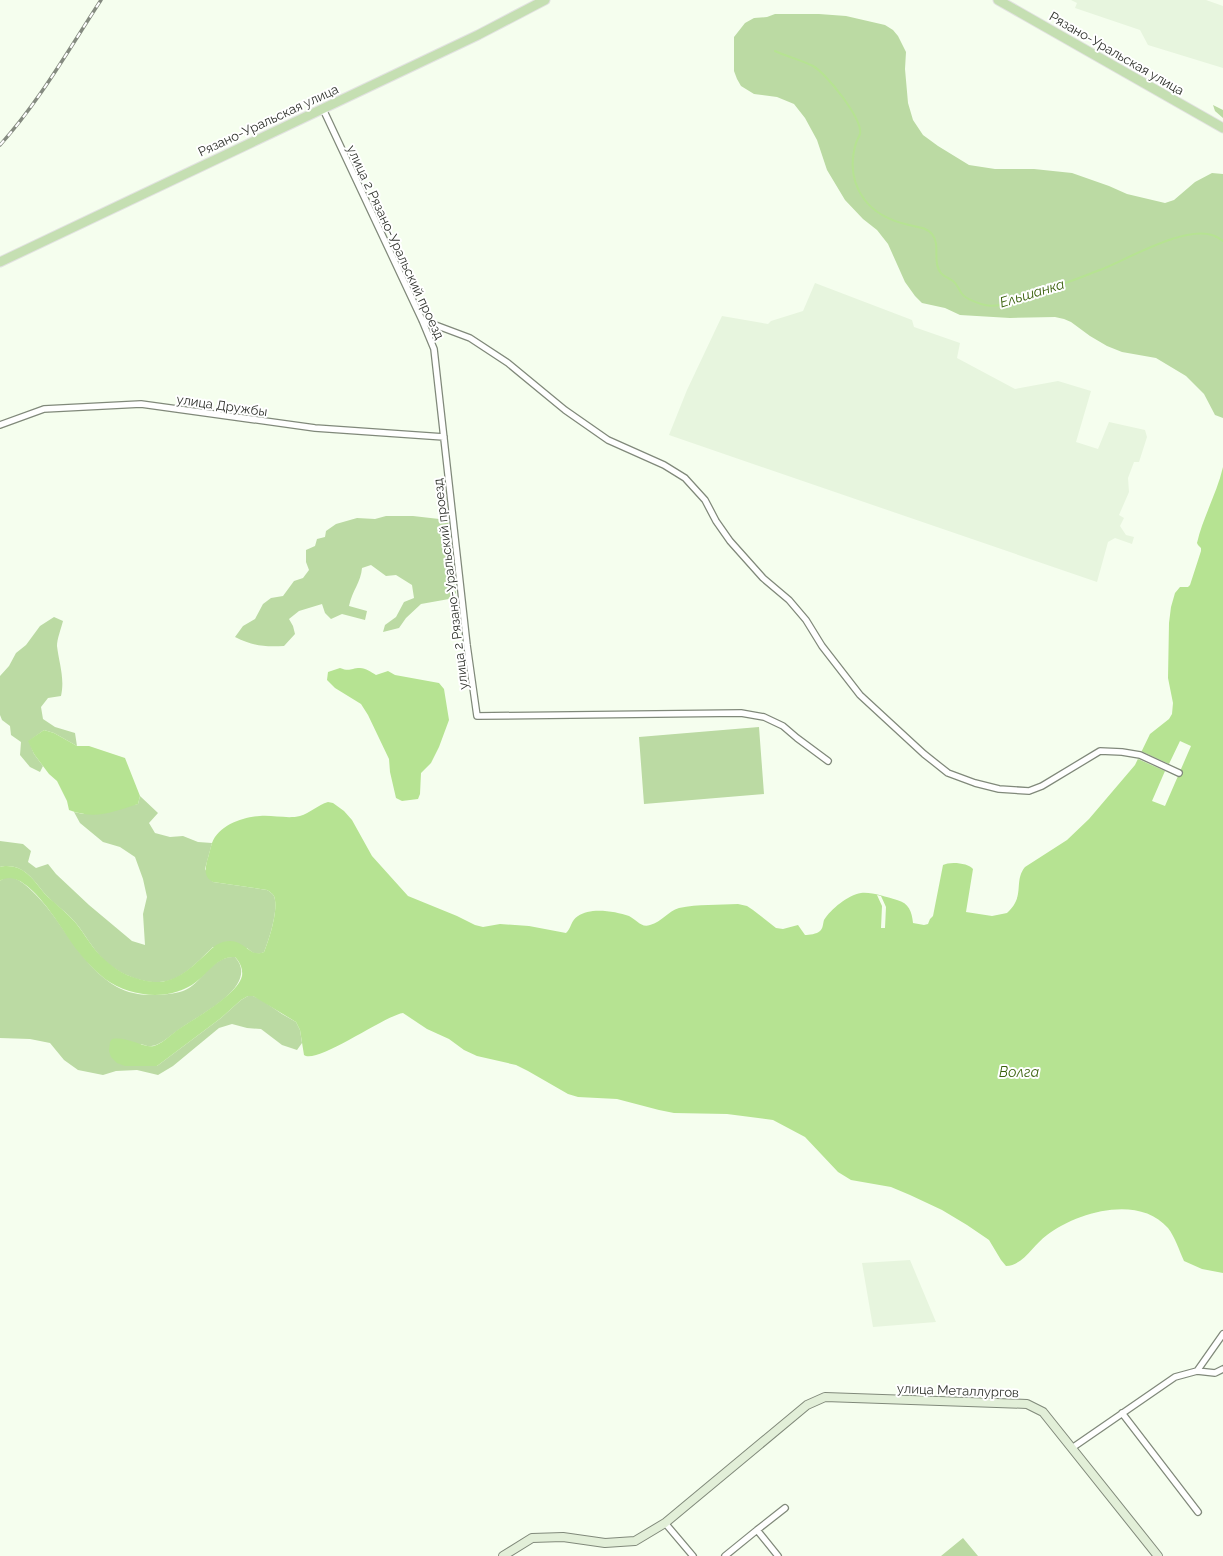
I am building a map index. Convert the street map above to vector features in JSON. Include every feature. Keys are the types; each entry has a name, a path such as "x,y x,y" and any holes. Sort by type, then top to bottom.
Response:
{"main road":[{"name":"Рязано-Уральская улица","path":"0,262 178,176 478,35 545,0"},
{"name":"Рязано-Уральская улица","path":"998,0 1223,128"}],"street":[{"name":"улица 2 Рязано-Уральский проезд","path":"323,109 422,320 434,349 467,645 477,716 741,713 764,717 783,726 828,760"},
{"path":"422,320 470,338 508,363 565,410 608,440 664,465 685,478 705,500 716,521 730,541 763,578 789,600 806,620 822,646 860,695 924,754 948,773 975,783 999,789 1029,791 1042,786 1100,751 1140,755 1179,773"},
{"name":"улица Дружбы","path":"0,425 44,409 141,404 315,428 444,437"},
{"path":"1197,1371 1223,1334"},
{"path":"1072,1448 1175,1377 1197,1371 1215,1373 1223,1369"},
{"name":"улица Металлургов","path":"503,1556 532,1538 563,1537 605,1543 635,1541 665,1523 807,1404 825,1397 1027,1404 1043,1412 1158,1556"},
{"path":"1122,1413 1198,1512"},
{"path":"725,1556 785,1508"},
{"path":"665,1523 693,1556"},
{"path":"757,1530 778,1556"}],"shaded area":[{"path":"1071,0 1206,0 1223,6 1223,68 1148,45 1140,30 1075,8 1077,3"},
{"path":"775,14 819,14 846,16 885,25 893,30 898,36 906,52 905,69 908,103 913,120 923,135 969,165 995,169 1034,169 1072,173 1127,194 1165,203 1174,200 1195,182 1212,173 1223,174 1223,418 1215,415 1204,394 1186,376 1156,358 1122,352 1107,346 1064,319 1055,317 1010,318 960,315 945,308 922,303 905,282 888,244 877,230 863,219 845,200 827,170 817,140 805,118 794,104 777,97 754,94 741,86 737,79 734,71 734,37 745,23 754,18 767,17"},
{"path":"1213,105 1223,110 1223,118 1215,111"},
{"path":"815,283 912,320 914,327 960,343 957,358 1015,389 1058,381 1091,391 1076,442 1098,449 1109,422 1145,430 1147,437 1139,462 1134,462 1128,478 1129,492 1119,515 1124,518 1120,526 1126,535 1134,537 1132,544 1115,538 1108,542 1097,582 669,435 687,390 722,316 768,324 771,321 803,311"},
{"path":"386,516 413,516 448,520 456,593 449,599 421,604 406,618 399,628 383,632 385,625 396,617 404,602 414,598 412,585 396,575 386,576 371,565 362,568 360,578 349,606 367,611 365,620 342,614 331,619 325,613 322,604 299,611 289,619 295,634 284,646 259,645 235,637 243,626 255,619 263,604 271,598 283,596 294,581 303,578 309,570 306,562 306,550 315,546 317,539 325,537 326,531 336,524 357,518 375,519"},
{"path":"54,617 63,621 57,646 62,677 62,689 61,696 48,698 41,707 43,719 55,727 75,733 77,746 54,733 44,730 29,741 34,754 43,766 40,772 30,767 20,755 21,742 11,735 10,726 2,720 0,715 0,676 9,666 16,653 26,645 40,626"},
{"path":"759,727 764,794 644,804 639,737"},
{"path":"140,796 158,813 149,823 155,833 170,837 183,836 198,842 212,843 205,869 213,882 267,890 274,896 274,916 271,932 264,952 257,954 253,953 247,948 213,947 186,972 174,979 150,982 133,978 116,969 103,959 72,918 50,899 26,873 14,867 0,867 0,841 23,844 31,851 28,862 36,868 48,864 56,874 89,905 132,941 145,945 143,914 147,897 143,879 135,857 120,847 103,842 80,823 74,812 83,814 138,804"},
{"path":"4,878 15,878 31,890 47,907 92,967 121,989 143,995 160,995 183,991 196,982 220,960 235,957 241,967 240,978 235,988 226,997 160,1043 150,1046 141,1044 125,1066 157,1066 248,996 253,996 260,999 296,1022 300,1030 302,1043 297,1050 282,1045 261,1029 247,1028 232,1024 219,1028 173,1066 158,1075 137,1070 116,1071 103,1075 78,1070 64,1060 50,1043 30,1039 0,1038 0,881"},
{"path":"910,1260 936,1322 873,1327 862,1263"},
{"path":"963,1538 978,1556 941,1556"}],"water":[{"name":"Волга","path":"1223,467 1223,1273 1202,1269 1184,1261 1175,1239 1168,1228 1156,1218 1141,1212 1125,1209 1108,1210 1074,1219 1047,1235 1018,1262 1006,1266 989,1240 967,1225 942,1210 891,1187 851,1180 838,1172 805,1137 773,1120 727,1114 674,1113 617,1099 578,1097 568,1094 516,1065 477,1056 464,1050 449,1039 427,1029 403,1013 381,1022 336,1047 311,1056 304,1055 300,1030 296,1022 253,996 248,996 157,1066 125,1066 117,1063 111,1057 109,1051 110,1042 112,1039 124,1039 149,1046 154,1046 161,1042 207,1011 233,990 239,983 242,976 242,968 238,961 235,957 223,959 196,982 186,988 174,992 162,995 150,995 126,990 105,979 90,965 77,950 54,916 32,891 21,882 10,878 0,881 0,867 11,866 23,870 48,897 72,919 97,952 110,965 140,980 154,982 162,982 183,974 214,947 223,942 236,942 254,953 264,952 271,932 274,916 274,896 267,890 213,882 210,880 207,876 206,870 212,843 220,831 239,820 260,816 300,816 328,802 333,803 344,811 352,820 372,856 408,896 475,925 483,927 500,924 529,926 566,933 576,918 583,913 596,911 610,911 623,914 629,916 642,925 647,926 658,922 675,909 679,908 701,905 738,904 747,906 776,928 783,929 798,925 805,935 809,935 817,933 821,930 824,920 840,903 856,894 861,893 870,893 901,901 909,908 913,923 924,925 928,924 933,916 943,865 955,863 968,865 973,869 966,912 992,916 1007,913 1016,901 1020,878 1025,867 1067,840 1089,819 1135,765 1150,734 1169,719 1172,714 1173,703 1168,678 1169,623 1171,607 1175,593 1180,587 1188,587 1190,585 1201,551 1201,548 1197,543"},
{"path":"340,668 348,670 362,668 376,675 388,671 395,675 439,683 444,689 449,720 439,747 431,763 421,773 420,794 418,799 402,801 396,798 390,772 389,759 368,715 361,704 335,688 327,680 328,672"},
{"path":"44,730 54,733 77,746 89,746 125,758 140,796 138,804 96,815 69,810 67,801 57,781 49,774 34,754 28,741"}],"pier":[{"path":"1180,741 1191,746 1165,806 1152,801 1165,771 1138,759 1141,751 1169,764"},
{"path":"877,895 881,896 886,907 885,928 881,928 882,906"}],"waterway":[{"name":"Ельшанка","path":"775,51 804,62 819,70 842,97 856,118 859,127 860,134 854,150 852,165 856,185 864,199 878,213 890,219 930,232 935,241 936,260 939,271 954,282 963,295 973,301 994,306 1007,303 1032,293 1074,280 1156,245 1186,235 1200,233 1212,235 1223,241"}],"railway":[{"path":"0,145 41,93 101,0"}]}
